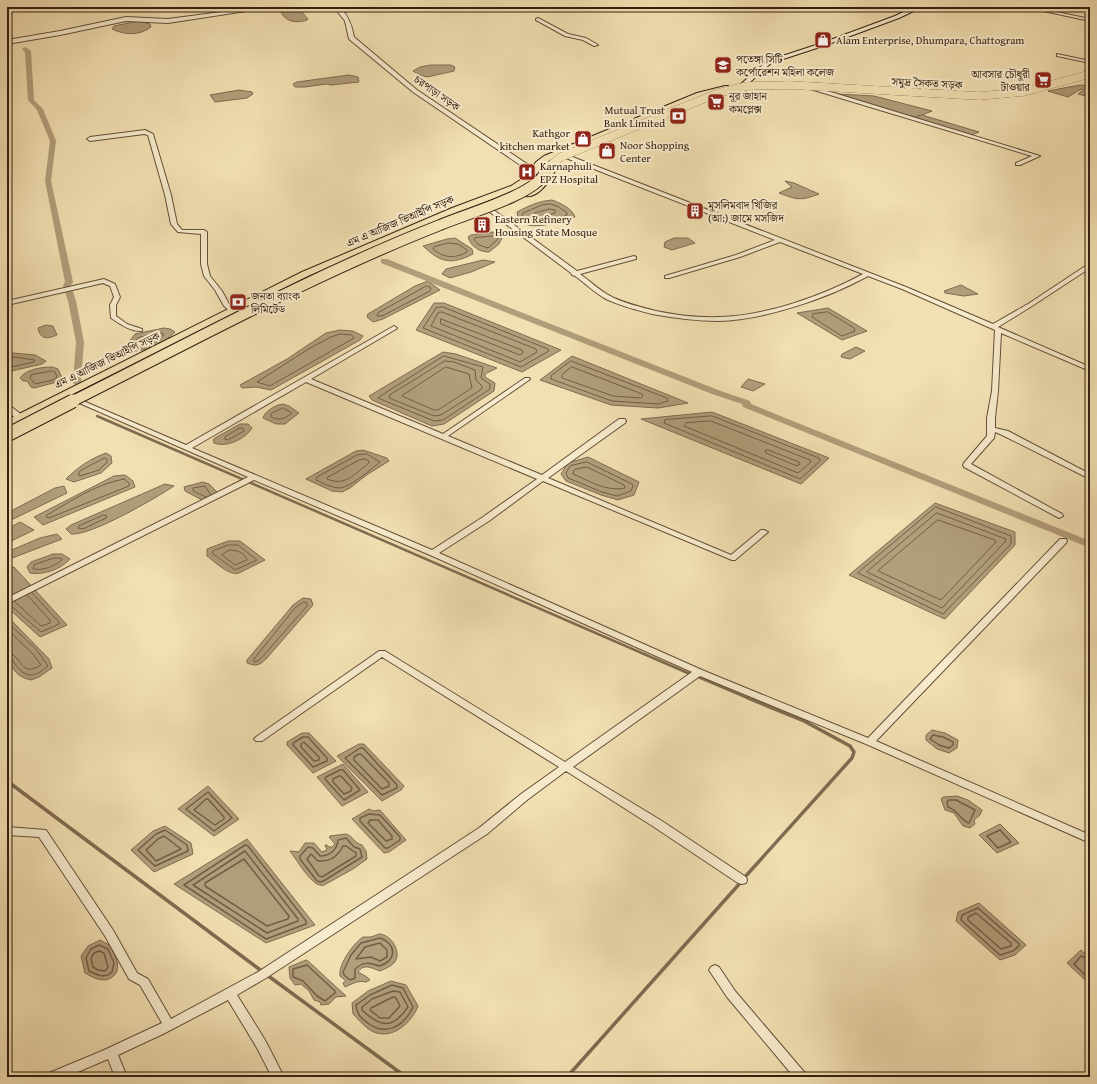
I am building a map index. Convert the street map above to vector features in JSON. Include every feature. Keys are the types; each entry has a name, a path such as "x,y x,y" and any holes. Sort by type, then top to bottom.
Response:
{"highway":[{"path":"7,436 331,271 439,225 518,194 542,180 548,167 561,157 713,95 747,86 790,84 980,96 1024,92 1090,73"},
{"path":"7,428 325,269 519,189 529,183 547,162 558,155 717,91 740,86 789,83 947,93 994,94 1028,89 1090,73"}],"main road":[{"path":"747,86 769,62 824,44 916,8"},
{"name":"সমুদ্র সৈকত সড়ক","path":"810,85 983,97 1028,92 1090,73"},
{"name":"এম এ আজিজ ভিআইপি সড়ক","path":"7,424 305,274 455,210 514,188 524,182 534,172 539,164 547,158 562,151 700,95 747,86 810,85"},
{"name":"এম এ আজিজ ভিআইপি সড়ক","path":"7,436 334,273 526,195 542,185 556,163 568,157 720,95 747,86"}],"street":[{"path":"7,42 53,35 126,20 168,21 270,7"},
{"name":"চরপাড়া সড়ক","path":"337,7 350,24 352,38 415,91 534,172 546,178"},
{"path":"1027,7 1090,20"},
{"path":"538,19 567,35 584,39 596,45"},
{"path":"1059,55 1090,62"},
{"path":"810,85 1036,156 1018,164"},
{"path":"90,138 145,132 150,134 168,195 174,224 180,230 187,232 204,232 205,239 203,258 207,277 220,293 226,306 233,311"},
{"path":"568,157 868,274 1090,369"},
{"path":"489,210 607,297 619,303 672,316 720,319 763,312 842,288 868,274"},
{"path":"667,277 727,259 779,240"},
{"path":"574,274 634,258"},
{"path":"995,328 1090,265"},
{"path":"7,303 104,281 113,285 117,297 113,305 113,317 125,325 140,330"},
{"path":"186,448 394,328"},
{"path":"995,328 995,390 991,436 967,465 1059,516"},
{"path":"306,378 444,436 541,479 732,558 764,532"},
{"path":"444,436 527,379"},
{"path":"79,401 433,553 699,672 870,742 1090,838"},
{"path":"7,406 19,417"},
{"path":"433,553 486,519 622,421"},
{"path":"991,429 1005,432 1090,477"},
{"path":"7,601 254,477"},
{"path":"870,742 1064,541"},
{"path":"259,739 382,653 658,824 742,880"},
{"path":"53,1077 111,1053 169,1025 230,994 262,975 483,831 524,797 566,766 699,672"},
{"path":"7,831 42,833 109,933 133,976 144,982 169,1025"},
{"path":"715,970 731,994 801,1077"},
{"path":"230,994 278,1077"},
{"path":"111,1053 121,1077"}],"water":[{"path":"285,7 301,11 308,19 298,22 287,19 280,9"},
{"path":"138,21 150,24 151,27 142,32 132,34 112,29 114,26"},
{"path":"431,65 451,65 455,67 454,71 427,77 413,71 420,67"},
{"path":"349,75 358,77 359,82 305,87 295,87 293,84 297,82"},
{"path":"1080,85 1090,86 1090,97 1078,94 1083,90 1081,89 1068,97 1048,91"},
{"path":"239,90 252,92 253,94 247,98 215,102 210,95"},
{"path":"838,94 874,96 932,111 922,115 979,132 971,135 917,118 921,115 914,117"},
{"path":"785,181 794,183 819,194 808,198 799,199 779,193 792,187"},
{"path":"552,200 569,208 575,217 551,224 532,226 519,220 517,212 534,204"},
{"path":"492,232 504,234 499,244 489,252 476,248 469,241 468,237 471,235"},
{"path":"455,238 472,249 473,254 465,258 452,261 435,256 423,246 447,239"},
{"path":"674,238 688,238 695,243 672,250 664,247 665,242"},
{"path":"483,260 495,262 471,272 450,278 442,274 446,269"},
{"path":"428,281 440,290 383,319 373,322 367,317 368,314 415,286"},
{"path":"961,285 978,294 964,296 945,293 944,291"},
{"path":"434,303 444,303 561,350 522,372 416,330"},
{"path":"828,308 867,331 842,340 797,313"},
{"path":"46,325 53,326 57,335 48,338 43,337 38,328"},
{"path":"164,328 175,332 153,347 134,351 128,350 125,347 135,334"},
{"path":"340,330 353,331 363,336 360,340 271,390 256,387 242,388 240,385 287,359 326,333"},
{"path":"856,347 865,351 850,359 841,357 842,354"},
{"path":"443,352 456,354 497,368 485,374 485,377 495,383 494,391 444,424 432,426 372,400 369,396"},
{"path":"13,353 35,355 46,361 42,364 7,372 7,356"},
{"path":"572,356 688,403 658,408 611,405 540,380"},
{"path":"52,367 58,369 62,378 61,381 34,388 31,387 27,381 23,381 20,378 26,372 40,368"},
{"path":"748,379 765,384 753,391 741,387"},
{"path":"283,404 299,413 285,424 276,424 263,418 264,415 271,409"},
{"path":"712,412 829,458 801,484 641,419"},
{"path":"240,424 248,424 252,428 245,436 235,442 224,444 214,443 213,440 215,438"},
{"path":"363,450 387,458 389,461 342,492 332,491 306,479 356,451"},
{"path":"106,453 111,456 112,463 101,473 74,482 66,479 84,464"},
{"path":"588,457 639,482 634,495 618,500 566,481 561,474 568,463"},
{"path":"125,475 133,481 135,487 43,525 34,517 114,476"},
{"path":"203,482 209,484 218,493 204,501 185,491 184,487"},
{"path":"165,484 174,486 139,507 108,523 80,533 71,534 66,529 71,525"},
{"path":"64,486 67,493 7,522 7,513 55,488"},
{"path":"935,503 1015,532 1015,545 945,619 849,575"},
{"path":"20,522 34,530 7,543 7,529"},
{"path":"57,534 62,539 7,560 7,552 40,538"},
{"path":"228,541 240,541 265,560 239,573 227,571 207,556 207,549"},
{"path":"53,554 62,554 70,559 66,563 51,571 30,573 27,567 31,562"},
{"path":"14,567 67,625 40,637 7,607 7,569"},
{"path":"303,598 311,599 313,605 265,660 256,665 247,663 247,660 293,605"},
{"path":"7,616 49,659 52,668 39,677 31,680 21,677 10,663 7,645"},
{"path":"932,730 945,733 958,740 957,748 949,753 937,749 926,740 926,735"},
{"path":"302,733 309,733 336,761 313,773 287,745 287,742"},
{"path":"359,744 364,744 404,786 401,790 382,801 337,756"},
{"path":"343,764 368,792 342,806 317,777"},
{"path":"208,786 239,819 214,836 178,809"},
{"path":"957,796 968,800 982,810 980,815 974,820 975,824 970,828 963,826 954,813 945,810 941,799 943,797"},
{"path":"369,809 373,811 380,810 406,840 389,852 384,853 352,819"},
{"path":"1000,824 1019,843 997,853 979,835"},
{"path":"165,826 191,843 193,854 154,872 131,850 153,831"},
{"path":"346,834 362,845 366,851 367,859 353,869 324,885 315,883 310,878 290,851 299,852 305,843 314,843 322,852 327,850 325,845 332,847 335,844 329,837 330,836"},
{"path":"247,839 315,925 266,943 174,884"},
{"path":"979,903 1026,945 1015,955 1000,960 956,921 958,912"},
{"path":"379,934 388,937 394,945 397,954 394,963 380,971 368,967 360,969 358,972 370,980 345,987 343,983 346,981 340,976 340,971 347,954 363,937 371,937"},
{"path":"100,940 111,946 118,964 116,973 113,977 105,980 97,979 85,973 81,956 88,946"},
{"path":"1081,950 1090,958 1090,975 1084,979 1067,963"},
{"path":"306,960 346,996 336,997 329,1004 321,1005 320,1002 314,1000 309,991 301,984 295,985 290,978 289,967"},
{"path":"391,981 406,985 418,1006 411,1018 401,1028 395,1032 381,1034 371,1031 365,1027 353,1014 352,1003 368,991"}],"waterway":[{"path":"25,49 28,51 31,100 40,109 53,141 48,181 69,282 67,285 72,301 80,342 77,383"},
{"path":"384,261 715,392 747,403 746,405 1090,545"},
{"path":"97,416 690,674"},
{"path":"696,676 750,699"},
{"path":"744,878 852,758 854,752 850,746 804,721 748,698"},
{"path":"7,781 263,972"},
{"path":"567,1077 741,882"},
{"path":"267,975 406,1077"}],"place":[{"name":"Alam Enterprise, Dhumpara, Chattogram","path":"823,40"},
{"name":"পতেঙ্গা সিটি কর্পোরেশন মহিলা কলেজ","path":"723,65"},
{"name":"আবসার চৌধুরী টাওয়ার","path":"1043,80"},
{"name":"নূর জাহান কমপ্লেক্স","path":"716,102"},
{"name":"Mutual Trust Bank Limited","path":"678,116"},
{"name":"Kathgor kitchen market","path":"583,139"},
{"name":"Noor Shopping Center","path":"607,151"},
{"name":"Karnaphuli EPZ Hospital","path":"527,172"},
{"name":"মুসলিমবাদ খিজির (আ:) জামে মসজিদ","path":"695,211"},
{"name":"Eastern Refinery Housing State Mosque","path":"482,225"},
{"name":"জনতা ব্যাংক লিমিটেড","path":"238,302"}]}
